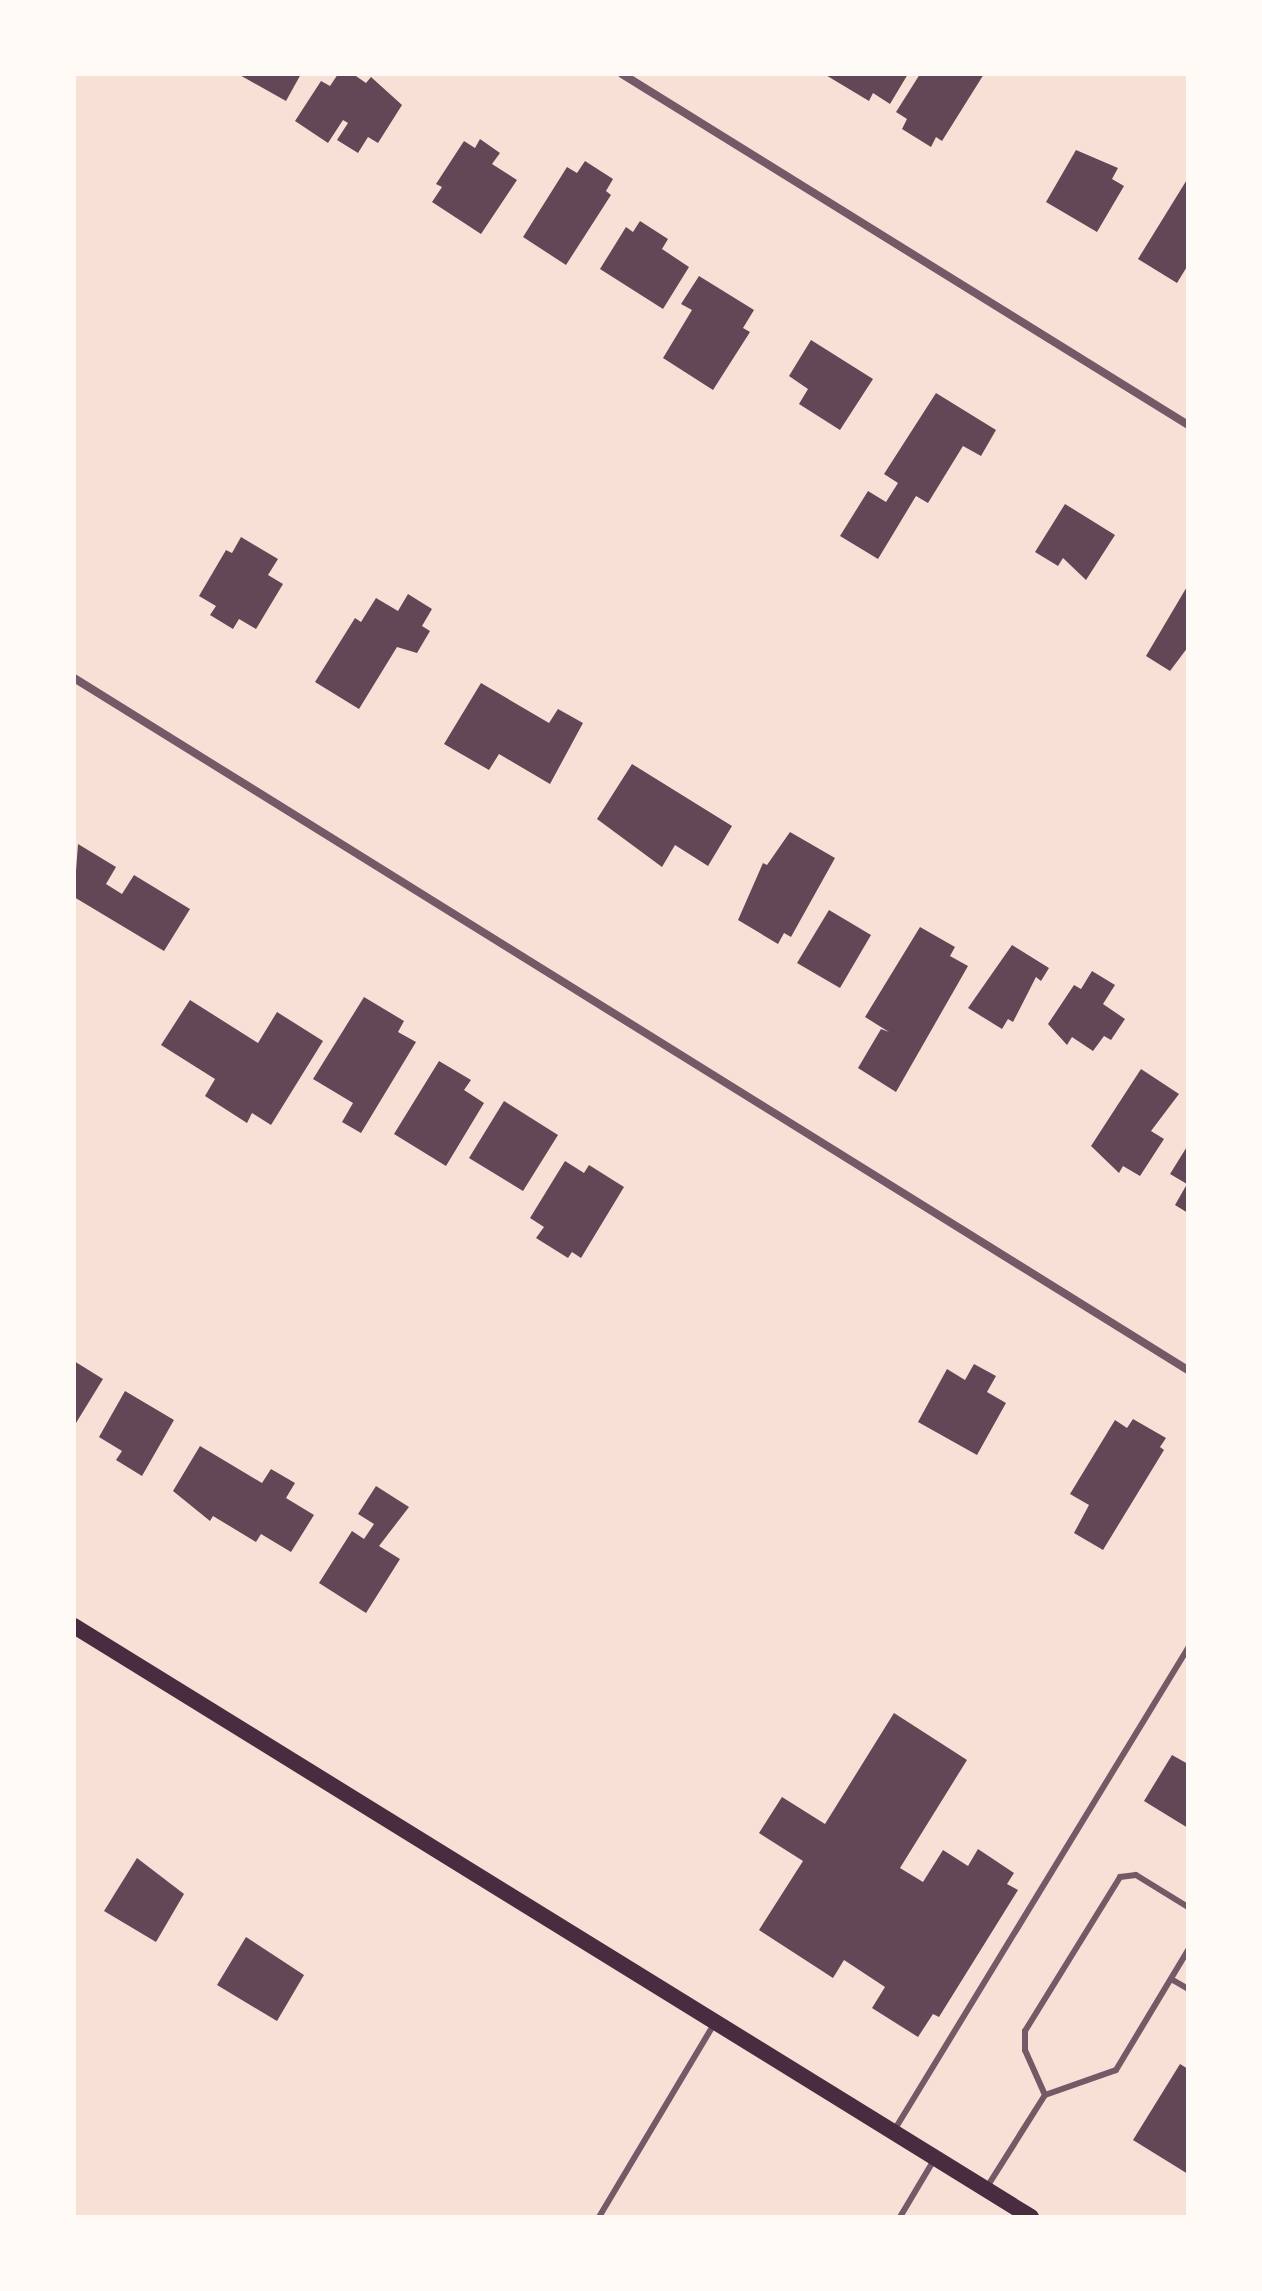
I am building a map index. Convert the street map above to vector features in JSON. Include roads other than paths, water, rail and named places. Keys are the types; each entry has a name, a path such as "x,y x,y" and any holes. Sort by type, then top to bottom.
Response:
{"main road":[{"path":"74,1626 1031,2217"}],"street":[{"path":"622,74 1188,425"},
{"path":"74,678 1188,1370"}],"lane":[{"path":"893,2132 1188,1648"},
{"path":"1045,2095 1025,2050 1025,2031 1120,1877 1136,1875 1188,1907"},
{"path":"986,2189 1045,2095 1116,2070 1188,1950"},
{"path":"1171,1979 1188,1989"},
{"path":"599,2217 715,2022"},
{"path":"900,2217 935,2158"}]}
